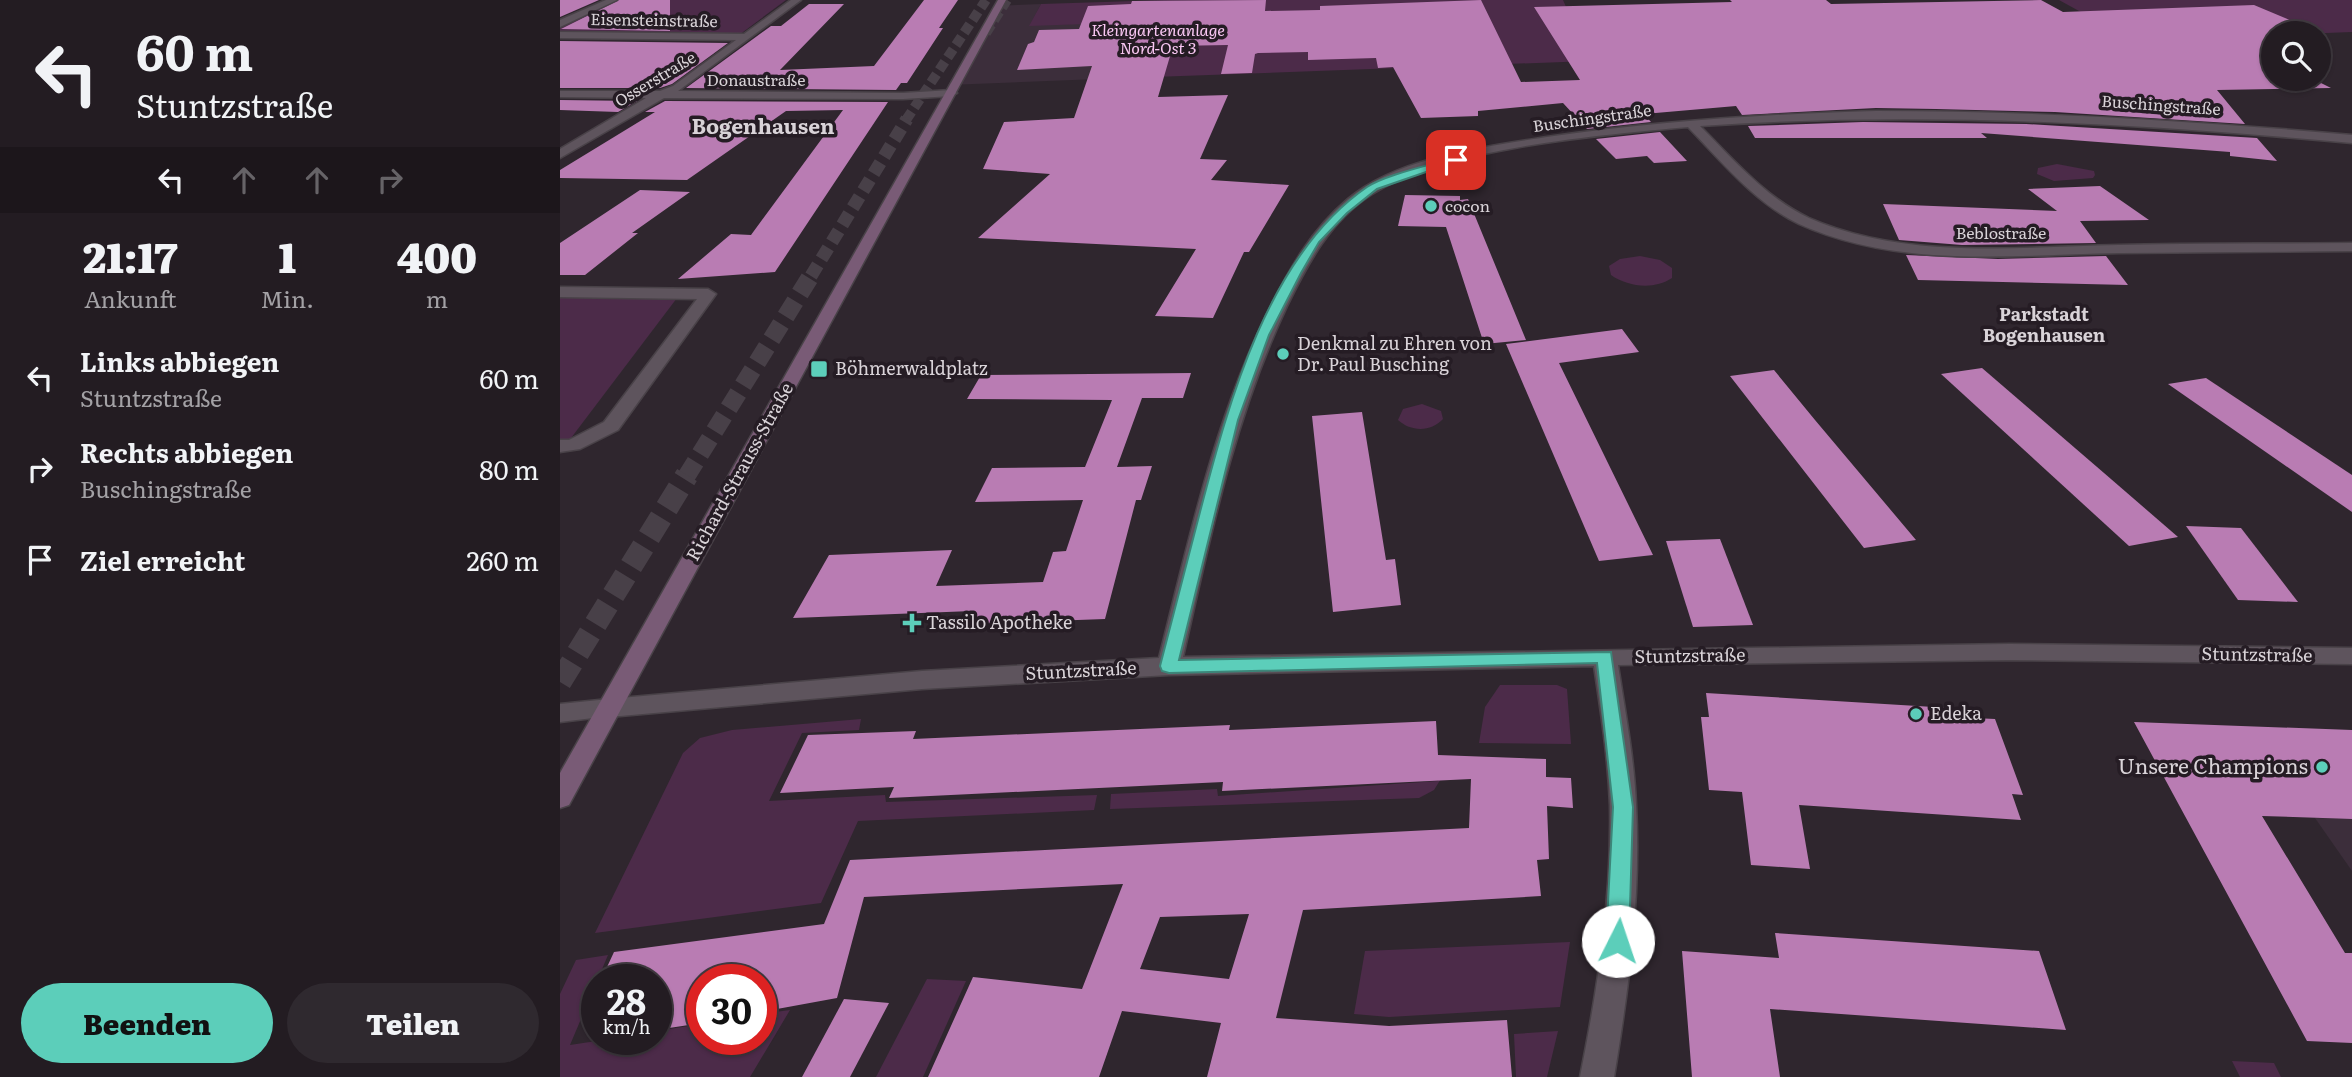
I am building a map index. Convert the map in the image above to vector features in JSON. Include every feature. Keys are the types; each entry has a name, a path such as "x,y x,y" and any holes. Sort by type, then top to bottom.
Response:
{"main road":[{"name":"Richard-Strauss-Straße","path":"560,797 1002,0"}],"street":[{"path":"560,23 613,0"},
{"name":"Osserstraße","path":"560,154 677,88 797,0"},
{"name":"Eisensteinstraße","path":"560,35 747,37"},
{"name":"Donaustraße","path":"560,94 903,96 951,93"},
{"name":"Buschingstraße","path":"1169,666 1231,420 1262,335 1315,240 1373,187 1430,166 1532,143 1690,123 1764,117 1882,114 2056,116 2352,139"},
{"name":"Beblostraße","path":"1690,123 1759,190 1802,219 1828,230 1896,245 1968,252 2352,247"},
{"path":"560,292 708,294 611,426 573,445 560,446"},
{"name":"Stuntzstraße","path":"560,713 922,680 1169,666 2009,652 2352,656"},
{"path":"1597,1077 1613,990 1620,917 1623,807 1605,657"}],"shaded area":[{"path":"1041,4 1030,25 1116,23 1098,79 948,85 995,6"},
{"path":"2315,818 2352,819 2352,871"}],"green space":[{"path":"619,0 786,0 739,35 560,32 560,27"},
{"name":"Kleingartenanlage Nord-Ost 3","path":"1167,0 1563,0 1590,61 1098,79 1116,23 1029,26 1041,4"},
{"path":"2059,0 2352,0 2352,32 2331,33 2331,21 2261,21 2261,36 2196,38 2099,22"},
{"path":"2057,164 2094,171 2095,175 2093,178 2054,181 2037,174 2038,168"},
{"path":"1640,256 1660,260 1672,268 1672,278 1665,282 1641,286 1611,275 1609,266 1620,259"},
{"path":"560,296 677,298 568,442 560,442"},
{"path":"1422,404 1441,411 1443,419 1433,426 1421,429 1409,427 1398,420 1403,409"},
{"path":"1500,685 1557,685 1567,689 1571,744 1479,743 1485,707"},
{"path":"861,719 859,730 802,733 769,801 885,795 886,802 1097,795 1094,810 858,821 821,903 595,933 683,753 700,738 732,730"},
{"path":"1447,769 1434,790 1419,798 1110,809 1111,794 1217,789 1218,796 1438,781"},
{"path":"1570,942 1560,1007 1389,1017 1354,1014 1365,951"},
{"path":"608,955 604,964 581,964 581,1019 570,1045 581,1043 581,1055 672,1055 672,1029 686,1026 686,1055 763,1055 750,1077 560,1077 560,994 576,960"},
{"path":"927,979 966,981 923,1077 876,1077"},
{"path":"790,1010 777,1032 777,1012"},
{"path":"1558,1031 1547,1077 1516,1077 1514,1034"},
{"path":"2232,1061 2274,1063 2281,1077 2240,1077"}],"building":[{"path":"560,0 599,0 560,17"},
{"path":"619,0 670,0 670,31 561,29"},
{"path":"924,0 958,0 907,83 901,83 896,90 686,88 771,26 781,26 809,4 844,4 780,70 874,66"},
{"path":"1266,0 1265,11 1320,10 1320,6 1481,0 1521,82 1580,80 1534,7 1732,2 1730,0 1826,0 1831,4 2041,0 2063,12 2254,5 2292,21 2261,21 2261,89 2217,90 2245,124 2055,112 1936,109 1876,108 1742,115 1736,106 1644,114 1651,122 1587,129 1563,103 1478,111 1478,116 1421,118 1393,67 1378,68 1376,58 1308,60 1308,52 1258,53 1255,54 1252,73 1221,74 1228,45 1173,46 1158,97 1228,95 1200,159 1227,160 1211,180 1289,185 1249,252 1244,252 1213,318 1155,316 1196,249 978,238 1050,174 983,169 1004,122 1074,118 1092,66 1017,70 1028,44 1034,42 1039,30 1079,29 1088,6 1131,4 1132,1"},
{"path":"560,41 728,43 672,84 660,88 560,88"},
{"path":"560,100 637,101 618,112 560,110"},
{"path":"665,101 888,102 775,272 678,279 731,234 751,235 843,110 786,111 687,180 560,178 560,170 655,112 645,112"},
{"path":"1863,122 2026,124 2257,138 2277,161 2230,156 2230,152 1981,133 1987,138 1755,138 1748,126"},
{"path":"1660,132 1687,161 1654,163 1647,156 1616,159 1596,139"},
{"path":"2100,186 2149,220 2080,221 2096,243 1962,245 1899,240 1883,204 2057,211 2028,189"},
{"path":"640,190 690,192 632,233 638,233 585,275 560,275 560,243"},
{"path":"1405,195 1460,196 1460,200 1468,199 1526,340 1484,344 1446,227 1398,226"},
{"path":"1906,255 1998,259 2106,256 2128,285 1918,280"},
{"path":"1622,329 1639,352 1559,363 1653,555 1599,561 1506,344"},
{"path":"1982,368 2178,537 2129,546 1941,374"},
{"path":"1774,370 1916,540 1864,548 1730,376"},
{"path":"1191,373 1183,398 1142,398 1117,467 1152,466 1141,500 1136,500 1105,619 973,624 972,611 793,618 829,555 952,550 936,586 1043,582 1053,552 1066,551 1083,500 975,502 992,468 1085,467 1112,400 967,399 981,375"},
{"path":"2206,378 2352,475 2352,512 2168,384"},
{"path":"1362,412 1386,560 1395,559 1401,605 1333,612 1312,416"},
{"path":"2186,526 2241,528 2298,602 2238,600"},
{"path":"1720,539 1753,625 1693,627 1666,541"},
{"path":"1706,693 1950,708 1953,717 1995,719 2023,795 2012,794 2021,820 1799,805 1810,869 1751,865 1742,792 1709,790 1701,717 1709,717"},
{"path":"1436,721 1438,755 1546,759 1546,777 1571,778 1573,808 1547,806 1549,859 1537,860 1541,896 1303,910 1276,1018 1389,1026 1507,1020 1512,1077 1207,1077 1221,1023 1122,1011 1099,1077 928,1077 973,977 1082,989 1123,884 864,897 837,998 777,1009 777,964 686,964 686,1025 672,1028 672,964 608,964 614,952 824,924 850,860 1469,828 1471,779 1222,791 1223,782 889,798 894,787 780,793 808,735 916,731 913,739 1230,725 1229,730","holes":["1249,914 1229,979 1140,969 1160,917"]},
{"path":"2134,722 2352,730 2352,819 2262,816 2345,953 2352,953 2352,1043 2307,1041"},
{"path":"1775,933 2039,951 2066,1030 1770,1009 1780,1077 1692,1077 1682,951 1779,958"},
{"path":"844,999 889,1003 850,1077 802,1077"}],"tunnel":[{"path":"906,120 986,0"},
{"path":"986,33 1007,0"},
{"path":"811,276 907,119"},
{"path":"686,477 812,274"},
{"path":"560,682 687,475"}],"place":[{"name":"cocon","path":"1431,206"},
{"name":"Denkmal zu Ehren von Dr. Paul Busching","path":"1283,354"},
{"name":"Böhmerwaldplatz","path":"819,369"},
{"name":"Tassilo Apotheke","path":"912,623"},
{"name":"Edeka","path":"1916,714"},
{"name":"Unsere Champions","path":"2322,767"}],"district":[{"name":"Bogenhausen","path":"763,127"},
{"name":"Parkstadt Bogenhausen","path":"2044,325"}],"route":[{"path":"1456,160 1430,166 1373,187 1343,211 1315,240 1296,273 1262,335 1231,420 1169,666 1605,657 1623,807 1618,941"}]}
